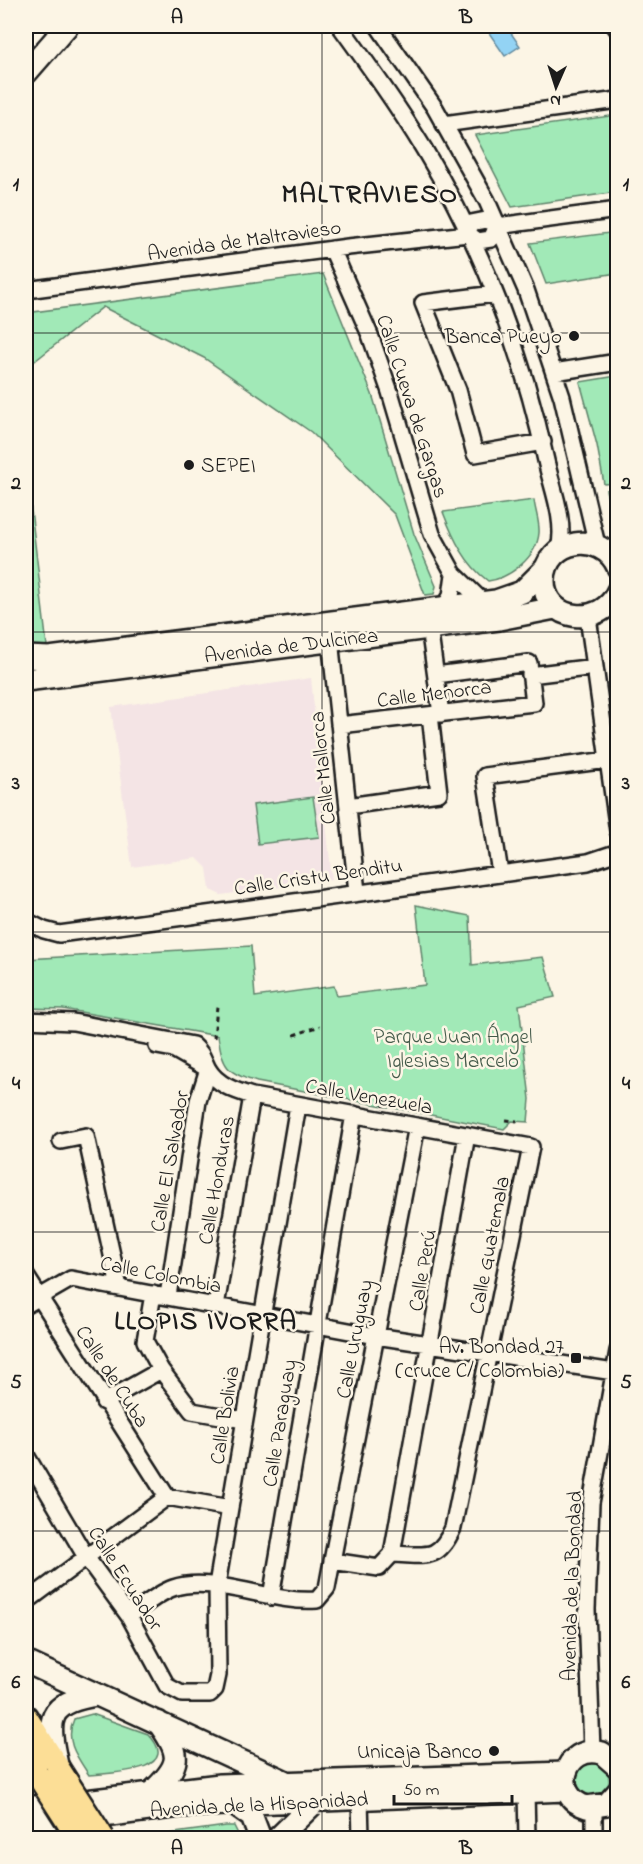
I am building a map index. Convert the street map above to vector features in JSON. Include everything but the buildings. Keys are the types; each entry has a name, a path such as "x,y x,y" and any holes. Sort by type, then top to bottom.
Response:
{"main road":[{"path":"26,73 67,26"},
{"path":"559,549 573,543 584,542 610,555"},
{"name":"Avenida de Dulcinea","path":"26,657 49,658 484,603 522,592 545,569 559,549"},
{"path":"545,569 545,590 555,608 574,616 588,617 607,608 617,593"},
{"name":"Avenida de Dulcinea","path":"26,680 499,619 555,608"},
{"path":"26,1662 288,1783"},
{"path":"35,1763 51,1730 58,1708 70,1700 97,1695"},
{"path":"26,1717 35,1763 78,1839"},
{"path":"152,1792 168,1777 176,1761 175,1746 158,1721"},
{"path":"618,1767 608,1756 592,1751 574,1758 565,1781 574,1802 594,1808 607,1804 618,1792"},
{"path":"35,1763 103,1839"},
{"name":"Avenida de la Hispanidad","path":"26,1808 220,1785 565,1781"},
{"name":"Avenida de la Hispanidad","path":"26,1826 180,1806 526,1791 565,1781"},
{"path":"278,1839 318,1799"},
{"path":"232,1803 252,1817 260,1839"}],"street":[{"path":"340,26 425,150 468,234 495,294 543,442 559,516 559,549"},
{"path":"378,26 444,124 497,226 526,290 554,372 610,555"},
{"path":"615,26 618,30"},
{"path":"444,124 618,100"},
{"name":"Avenida de Maltravieso","path":"26,290 332,249 468,234 471,223 486,220 497,226 618,210"},
{"name":"Calle Cueva de Gargas","path":"332,249 370,335 390,392 432,534 454,574 484,603"},
{"path":"495,294 423,303 458,390 475,454 543,442"},
{"path":"554,372 618,362"},
{"path":"444,608 450,600 454,574"},
{"path":"588,617 618,831"},
{"path":"348,806 439,793 435,714 436,675 429,627"},
{"name":"Calle Mallorca","path":"330,639 357,892"},
{"path":"436,675 529,663 530,675 595,667"},
{"name":"Calle Menorca","path":"339,725 534,703 530,675"},
{"path":"500,873 485,776 608,760"},
{"name":"Calle Cristu Benditu","path":"26,921 59,934 588,862 618,852"},
{"name":"Calle Venezuela","path":"26,1020 73,1022 193,1045 202,1053 208,1069 216,1079 230,1089 252,1096 531,1147"},
{"name":"Calle Venezuela","path":"26,1030 58,1029 173,1049 208,1069"},
{"name":"Calle El Salvador","path":"208,1069 198,1101 161,1295 145,1341 161,1370 192,1411 244,1420"},
{"name":"Calle Honduras","path":"216,1306 252,1096"},
{"name":"Calle Bolivia","path":"210,1694 215,1689 218,1675 217,1586 261,1314 298,1106"},
{"name":"Calle Paraguay","path":"271,1597 354,1114"},
{"name":"Calle Uruguay","path":"271,1597 300,1601 317,1600 327,1588 417,1126"},
{"name":"Calle Perú","path":"392,1554 467,1135"},
{"path":"61,1141 86,1136 119,1287"},
{"name":"Calle Guatemala","path":"392,1554 432,1555 445,1546 453,1528 531,1147"},
{"name":"Calle de Cuba","path":"26,1276 32,1301 104,1402 167,1497"},
{"name":"Calle Colombia","path":"32,1301 71,1279 376,1336 614,1372"},
{"name":"Avenida de la Bondad","path":"592,1751 587,1609 591,1503 618,1351"},
{"path":"104,1402 161,1370"},
{"name":"Calle Ecuador","path":"26,1455 86,1557 129,1616 167,1686 182,1694 210,1694"},
{"path":"26,1602 167,1497 230,1508"},
{"path":"333,1561 379,1568 392,1554"},
{"path":"129,1616 173,1588 217,1586 271,1597"},
{"path":"526,1791 527,1839"},
{"path":"360,1798 361,1839"},
{"path":"594,1808 594,1839"}],"path":[{"path":"214,1038 217,1006"},
{"path":"294,1035 320,1026"},
{"path":"506,1120 517,1121"}],"shaded area":[{"path":"311,678 332,880 221,895 210,890 207,868 197,858 132,867 111,707"}],"green space":[{"path":"617,115 617,192 512,207 475,135"},
{"path":"617,232 617,273 546,284 530,243"},
{"path":"323,274 372,394 414,534 436,586 434,594 425,595 395,515 311,432 204,358 103,307 26,368 26,313"},
{"path":"617,376 617,483 604,484 597,445 580,382"},
{"path":"26,467 47,646 26,647"},
{"path":"618,489 617,526 611,515 606,490"},
{"path":"534,500 539,533 533,550 528,558 513,571 488,581 473,567 461,550 443,512"},
{"path":"313,797 319,837 258,844 253,805"},
{"name":"Parque Juan Ángel Iglesias Marcelo","path":"416,905 470,916 472,965 543,957 555,997 519,1005 530,1099 528,1122 512,1121 504,1129 257,1082 232,1072 224,1062 218,1036 63,1009 26,1008 26,959 251,946 255,997 334,986 337,996 425,985"},
{"path":"92,1714 148,1734 157,1747 157,1756 151,1763 140,1768 89,1775 73,1748 70,1735 74,1719"},
{"path":"592,1763 604,1768 609,1780 604,1792 592,1797 580,1792 575,1780 580,1768"},
{"path":"234,1826 240,1838 138,1838"}],"water":[{"path":"493,26 506,26 520,46 505,56 487,30"}],"place":[{"name":"Banca Pueyo","path":"574,336"},
{"name":"SEPEI","path":"189,465"},
{"name":"Av. Bondad 27 (cruce C/ Colombia)","path":"576,1358"},
{"name":"Unicaja Banco","path":"494,1751"}],"district":[{"name":"MALTRAVIESO","path":"370,193"},
{"name":"LLOPIS IVORRA","path":"206,1320"}]}
